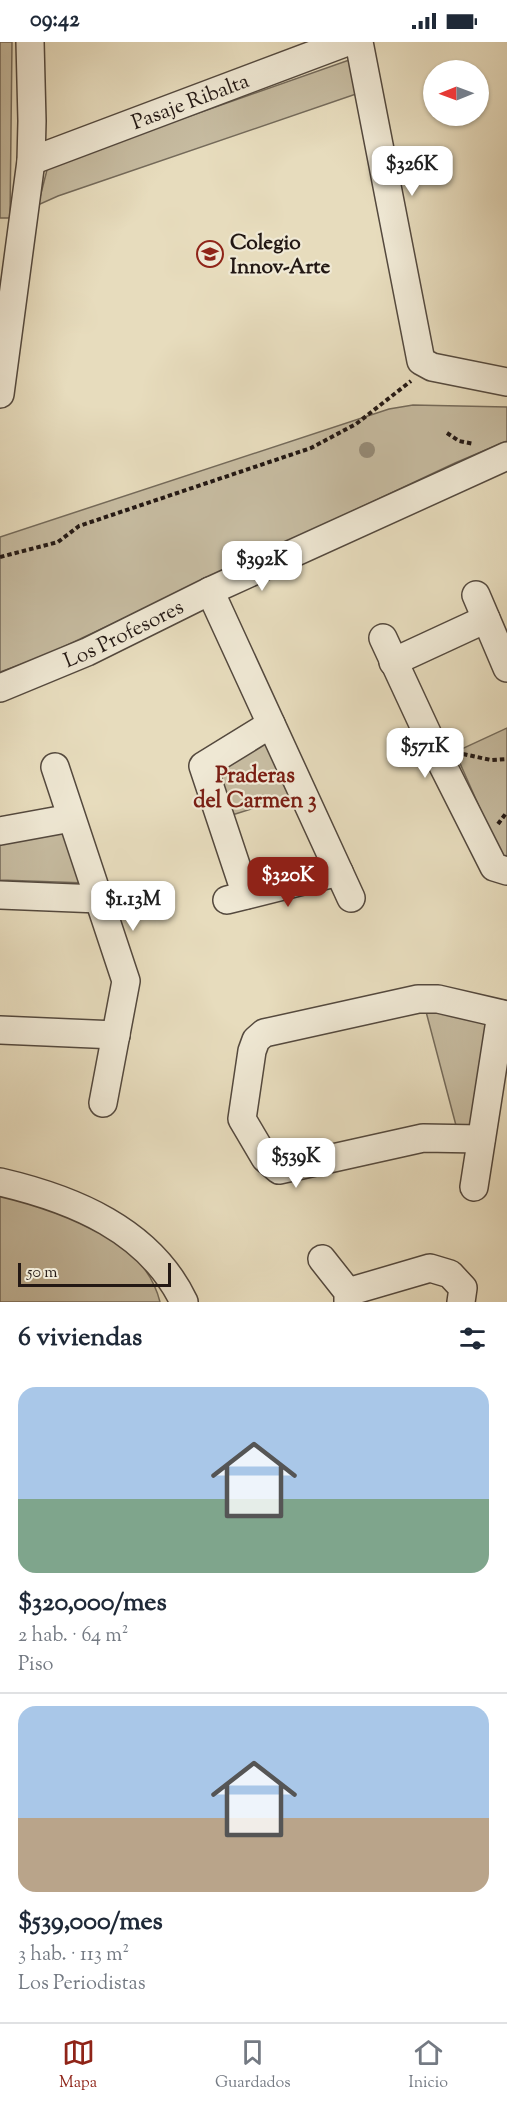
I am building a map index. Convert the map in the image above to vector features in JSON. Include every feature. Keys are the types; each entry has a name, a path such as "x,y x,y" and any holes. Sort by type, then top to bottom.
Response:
{"street":[{"path":"0,394 8,267 31,161 30,42"},
{"name":"Pasaje Ribalta","path":"31,161 347,42"},
{"path":"359,42 427,364 507,382"},
{"name":"Los Profesores","path":"0,688 87,652 210,591 507,456"},
{"path":"210,591 351,898"},
{"path":"393,662 481,607 507,668"},
{"path":"383,638 435,750 494,867 507,871"},
{"path":"271,724 203,766 236,898 339,872"},
{"path":"55,767 70,818 126,981 103,1103"},
{"path":"0,831 70,818"},
{"path":"0,895 99,899"},
{"path":"474,1187 504,1015 438,999 418,999 264,1033 256,1041 252,1051 242,1119 265,1158 279,1170 423,1138 481,1139"},
{"path":"0,1030 116,1035"},
{"path":"0,1182 35,1190 77,1205 123,1231 158,1260 184,1302"},
{"path":"322,1259 348,1297 430,1268 450,1274 463,1288 461,1302"}],"path":[{"path":"0,557 58,543 79,526 310,448 356,424 427,364"},
{"path":"447,433 459,441 480,443"},
{"path":"435,750 491,760 507,759"}],"shaded area":[{"path":"0,42 12,42 10,218 0,218"},
{"path":"352,59 359,93 58,196 38,205 48,166"},
{"path":"413,405 507,407 507,441 455,463 44,656 0,672 0,537 389,409"},
{"path":"507,728 507,858 501,856 455,752"},
{"name":"Praderas del Carmen 3","path":"266,739 293,796 232,815 216,771"},
{"path":"69,828 86,883 0,880 0,840"},
{"path":"424,1004 495,1017 477,1134 458,1133"},
{"path":"0,1194 72,1218 96,1229 117,1243 136,1259 151,1278 160,1302 0,1302"}],"place":[{"name":"Colegio Innov-Arte","path":"210,254"}],"district":[{"name":"Praderas del Carmen 3","path":"255,786"}]}
